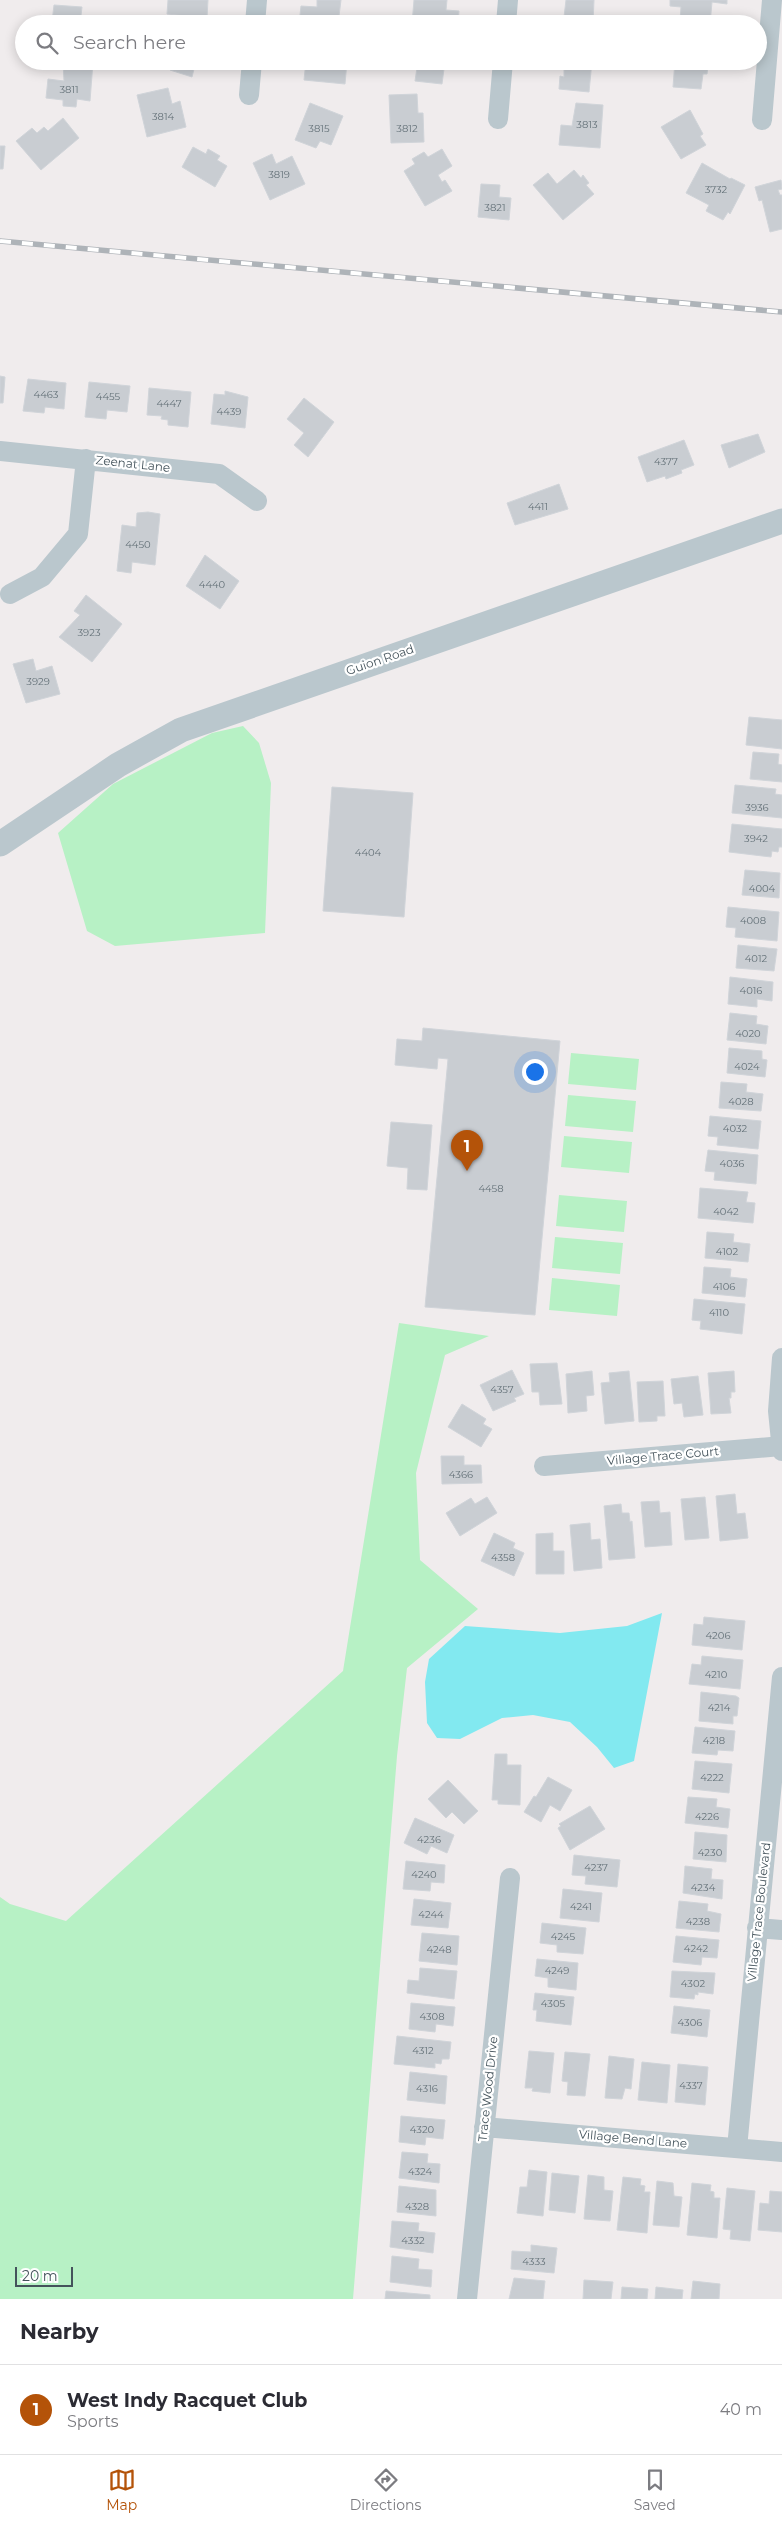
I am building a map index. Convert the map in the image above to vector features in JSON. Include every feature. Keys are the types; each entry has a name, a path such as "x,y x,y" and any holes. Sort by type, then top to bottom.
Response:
{"street":[{"path":"256,15 257,0"},
{"path":"507,15 508,0"},
{"path":"767,60 772,0"},
{"path":"249,95 251,70"},
{"path":"498,119 502,70"},
{"path":"762,120 766,70"},
{"name":"Zeenat Lane","path":"0,451 219,474 257,501"},
{"path":"10,594 42,576 78,534 86,459"},
{"name":"Guion Road","path":"0,844 118,764 181,730 782,522"},
{"path":"782,1358 778,1411 782,1451"},
{"name":"Village Trace Court","path":"544,1466 782,1446"},
{"name":"Village Trace Boulevard","path":"736,2148 757,1928 781,1714 782,1677"},
{"name":"Trace Wood Drive","path":"467,2299 510,1878"},
{"path":"757,1928 782,1930"},
{"name":"Village Bend Lane","path":"484,2127 782,2152"}],"green space":[{"path":"243,726 259,743 271,783 265,933 115,946 87,931 58,833 113,784 212,733"},
{"path":"571,1053 639,1059 636,1090 568,1084"},
{"path":"568,1095 636,1101 633,1132 565,1126"},
{"path":"564,1136 632,1142 629,1173 561,1167"},
{"path":"559,1195 627,1201 624,1232 556,1226"},
{"path":"555,1237 623,1243 620,1274 552,1268"},
{"path":"552,1278 620,1285 617,1316 549,1310"},
{"path":"399,1323 489,1336 445,1355 416,1473 420,1560 478,1609 407,1668 397,1756 353,2299 0,2299 0,1897 10,1904 66,1921 343,1671"}],"water":[{"path":"662,1613 634,1761 614,1768 597,1747 570,1722 533,1715 502,1718 460,1739 437,1738 427,1723 425,1682 429,1659 465,1626 560,1633 627,1626"}],"building":[{"path":"168,0 208,0 207,15 167,14"},
{"path":"317,0 341,0 339,15 300,15 301,6 317,7"},
{"path":"414,0 447,0 446,10 459,11 459,15 413,15"},
{"path":"566,0 594,0 593,15 564,15"},
{"path":"670,0 727,0 727,4 712,2 711,15 680,15 681,7 670,6"},
{"path":"54,5 82,7 81,15 53,15"},
{"path":"63,70 92,70 90,101 77,99 76,107 63,106 63,100 46,98 48,79 64,81"},
{"path":"170,70 194,70 192,77"},
{"path":"305,70 346,70 345,84 304,80"},
{"path":"417,70 444,70 442,84 415,81"},
{"path":"564,70 591,70 589,92 559,89 560,76 564,77"},
{"path":"674,70 708,70 707,74 703,74 701,89 673,87"},
{"path":"168,88 172,104 180,101 186,127 147,137 137,95"},
{"path":"417,94 418,113 423,113 424,142 391,143 389,95"},
{"path":"310,103 343,116 331,145 320,141 316,148 295,140"},
{"path":"576,103 603,105 600,148 559,145 561,125 572,126"},
{"path":"690,110 703,134 700,136 706,145 681,159 661,127"},
{"path":"63,118 79,138 41,170 16,141 32,128 37,133 44,127 48,131"},
{"path":"0,146 5,146 3,169 0,169"},
{"path":"193,147 206,154 208,149 220,156 217,160 227,166 215,187 182,167"},
{"path":"442,149 452,166 438,175 442,182 445,180 452,191 425,206 404,171 415,164 412,159 424,152 428,157"},
{"path":"272,154 276,164 292,156 305,184 270,200 253,163"},
{"path":"702,163 745,185 730,214 728,212 723,220 706,211 709,205 686,193"},
{"path":"574,170 581,178 583,175 589,183 586,185 594,194 563,220 533,185 548,173 557,184"},
{"path":"781,180 782,189 778,190 780,195 782,195 782,229 770,232 762,200 759,201 755,187"},
{"path":"481,184 500,185 499,197 511,198 509,220 478,217"},
{"path":"0,376 5,377 3,403 0,403"},
{"path":"28,379 66,383 64,409 45,407 44,413 23,411"},
{"path":"89,382 130,386 127,412 107,410 106,419 85,417"},
{"path":"149,388 191,392 188,427 168,425 168,420 161,419 162,416 147,415"},
{"path":"225,391 248,397 245,428 211,424 214,394 225,395"},
{"path":"304,398 334,422 308,457 294,445 304,433 287,419"},
{"path":"758,434 765,452 729,468 721,445"},
{"path":"684,440 694,465 681,470 682,473 666,479 665,476 647,482 638,457"},
{"path":"559,484 568,509 515,525 507,503"},
{"path":"137,513 160,514 155,565 132,562 131,573 117,571 122,525 136,527"},
{"path":"205,555 239,581 220,609 186,586"},
{"path":"86,595 122,624 92,662 59,637 80,615 74,611"},
{"path":"33,659 36,671 52,666 60,694 26,703 13,664"},
{"path":"749,717 782,720 782,749 746,745"},
{"path":"753,752 779,754 778,764 782,765 782,782 750,779"},
{"path":"735,785 776,789 775,794 782,795 782,818 732,813"},
{"path":"332,787 413,793 404,917 323,911"},
{"path":"732,824 782,829 782,847 779,847 778,852 772,851 771,857 729,852"},
{"path":"745,870 780,873 779,898 742,895"},
{"path":"728,907 779,912 777,941 735,937 736,928 726,927"},
{"path":"738,945 777,949 774,971 736,968"},
{"path":"730,977 773,982 772,1001 757,999 757,1007 728,1004"},
{"path":"730,1013 757,1016 756,1024 768,1026 766,1044 727,1040"},
{"path":"423,1028 560,1041 535,1315 425,1307 448,1059 438,1058 437,1069 395,1065 397,1039 422,1041"},
{"path":"729,1048 762,1051 762,1059 767,1060 765,1077 727,1073"},
{"path":"721,1082 747,1084 746,1092 763,1094 761,1111 719,1108"},
{"path":"710,1116 761,1121 758,1149 717,1145 718,1137 708,1136"},
{"path":"391,1122 432,1125 427,1190 407,1189 408,1168 387,1166"},
{"path":"708,1150 758,1155 756,1184 714,1180 715,1172 705,1171"},
{"path":"700,1188 748,1192 746,1202 755,1203 753,1223 698,1218"},
{"path":"707,1232 734,1234 733,1242 750,1244 748,1262 705,1258"},
{"path":"704,1267 731,1269 730,1277 747,1279 745,1297 702,1293"},
{"path":"694,1299 745,1304 742,1334 700,1329 701,1321 692,1320"},
{"path":"557,1363 562,1404 540,1405 539,1392 532,1392 530,1364"},
{"path":"512,1370 524,1394 514,1398 516,1401 493,1411 480,1385"},
{"path":"592,1371 594,1395 586,1396 587,1411 568,1413 566,1374"},
{"path":"629,1371 634,1421 605,1424 601,1383 610,1382 609,1373"},
{"path":"734,1371 735,1392 731,1392 731,1398 729,1398 731,1413 711,1414 708,1373"},
{"path":"698,1376 703,1415 684,1417 682,1403 674,1404 671,1379"},
{"path":"663,1381 665,1416 657,1416 657,1421 639,1422 637,1382"},
{"path":"462,1404 486,1419 483,1424 492,1429 481,1447 448,1427"},
{"path":"441,1456 464,1456 464,1465 481,1465 482,1483 442,1484"},
{"path":"735,1494 737,1514 745,1513 748,1538 720,1541 716,1496"},
{"path":"487,1497 497,1513 460,1536 446,1513 471,1498 475,1504"},
{"path":"705,1497 709,1538 685,1540 681,1499"},
{"path":"659,1501 660,1513 670,1512 672,1545 645,1547 641,1502"},
{"path":"621,1504 622,1513 629,1513 630,1522 632,1521 635,1558 609,1560 604,1506"},
{"path":"590,1523 591,1540 600,1539 602,1568 574,1571 570,1525"},
{"path":"494,1533 515,1543 513,1548 524,1553 514,1576 481,1561"},
{"path":"553,1533 553,1551 564,1551 564,1574 536,1574 536,1534"},
{"path":"704,1617 745,1621 742,1650 692,1645 694,1624 703,1625"},
{"path":"702,1656 743,1660 740,1689 689,1684 692,1664 701,1665"},
{"path":"701,1692 736,1696 739,1698 737,1716 733,1716 733,1724 699,1721"},
{"path":"695,1727 735,1731 733,1751 718,1750 717,1755 692,1753"},
{"path":"495,1754 507,1754 507,1765 521,1765 520,1805 498,1804 498,1800 492,1800"},
{"path":"695,1761 732,1764 729,1793 692,1789"},
{"path":"548,1777 572,1790 560,1811 550,1805 541,1822 524,1812"},
{"path":"448,1780 478,1811 464,1824 452,1812 446,1818 428,1799"},
{"path":"688,1797 717,1799 716,1807 730,1809 728,1828 685,1823"},
{"path":"590,1806 605,1829 570,1850 558,1828 561,1826 559,1824"},
{"path":"415,1818 454,1835 447,1853 431,1846 427,1854 404,1843"},
{"path":"695,1832 727,1835 726,1862 693,1859"},
{"path":"574,1855 620,1860 617,1887 585,1884 586,1876 572,1875"},
{"path":"406,1861 445,1865 444,1883 431,1882 430,1891 403,1889"},
{"path":"685,1866 712,1869 711,1879 723,1880 722,1899 683,1893"},
{"path":"563,1889 602,1893 599,1922 560,1918"},
{"path":"414,1899 451,1903 448,1928 411,1925"},
{"path":"679,1901 708,1904 707,1911 721,1914 719,1932 676,1928"},
{"path":"542,1923 586,1928 583,1954 557,1952 557,1945 540,1943"},
{"path":"422,1933 459,1936 457,1965 419,1961"},
{"path":"676,1936 719,1940 717,1958 702,1957 701,1965 673,1962"},
{"path":"537,1959 578,1963 576,1990 548,1987 548,1978 535,1976"},
{"path":"420,1968 457,1971 454,1999 407,1993 408,1980 419,1981"},
{"path":"672,1971 715,1973 713,1994 698,1992 698,1995 695,1994 694,1999 670,1997"},
{"path":"535,1993 574,1997 571,2025 536,2021 537,2010 533,2010"},
{"path":"411,2003 455,2007 453,2026 436,2024 435,2032 409,2029"},
{"path":"674,2006 710,2010 707,2037 671,2033"},
{"path":"397,2036 451,2042 449,2059 442,2059 441,2064 435,2063 435,2068 394,2064"},
{"path":"529,2051 554,2053 550,2093 532,2091 533,2088 525,2088"},
{"path":"565,2052 590,2054 585,2096 567,2095 568,2082 562,2081"},
{"path":"609,2056 634,2059 631,2089 625,2088 622,2099 605,2098"},
{"path":"642,2062 670,2065 667,2103 638,2100"},
{"path":"678,2064 708,2067 705,2105 675,2102"},
{"path":"410,2072 447,2076 445,2104 407,2100"},
{"path":"401,2116 445,2120 443,2139 426,2137 425,2145 399,2142"},
{"path":"402,2152 428,2154 427,2163 440,2164 439,2183 399,2178"},
{"path":"529,2170 547,2172 543,2216 517,2213 520,2187 527,2187"},
{"path":"552,2173 579,2176 575,2213 549,2210"},
{"path":"588,2175 604,2177 604,2190 613,2191 610,2221 584,2219"},
{"path":"623,2177 641,2179 640,2185 645,2186 644,2192 650,2192 647,2233 617,2230"},
{"path":"657,2181 673,2183 674,2196 682,2197 679,2227 653,2225"},
{"path":"692,2183 711,2185 710,2191 714,2192 714,2198 720,2198 717,2238 687,2235"},
{"path":"399,2186 436,2190 436,2216 397,2212"},
{"path":"727,2188 755,2191 750,2241 730,2239 731,2230 723,2229"},
{"path":"770,2191 782,2192 782,2232 758,2230 760,2203 769,2204"},
{"path":"392,2221 419,2223 418,2231 435,2233 433,2253 390,2247"},
{"path":"531,2245 557,2248 554,2273 511,2269 512,2251 531,2252"},
{"path":"392,2256 419,2259 418,2269 432,2270 431,2287 390,2282"},
{"path":"514,2278 545,2281 543,2299 509,2299"},
{"path":"584,2280 613,2282 611,2299 583,2299"},
{"path":"693,2281 720,2284 719,2299 691,2299"},
{"path":"622,2287 648,2289 647,2299 621,2299"},
{"path":"656,2287 683,2290 682,2299 655,2299"},
{"path":"386,2291 430,2295 430,2299 385,2299"}],"railway":[{"path":"0,241 782,312"}],"place":[{"name":"West Indy Racquet Club","path":"467,1171"}]}
